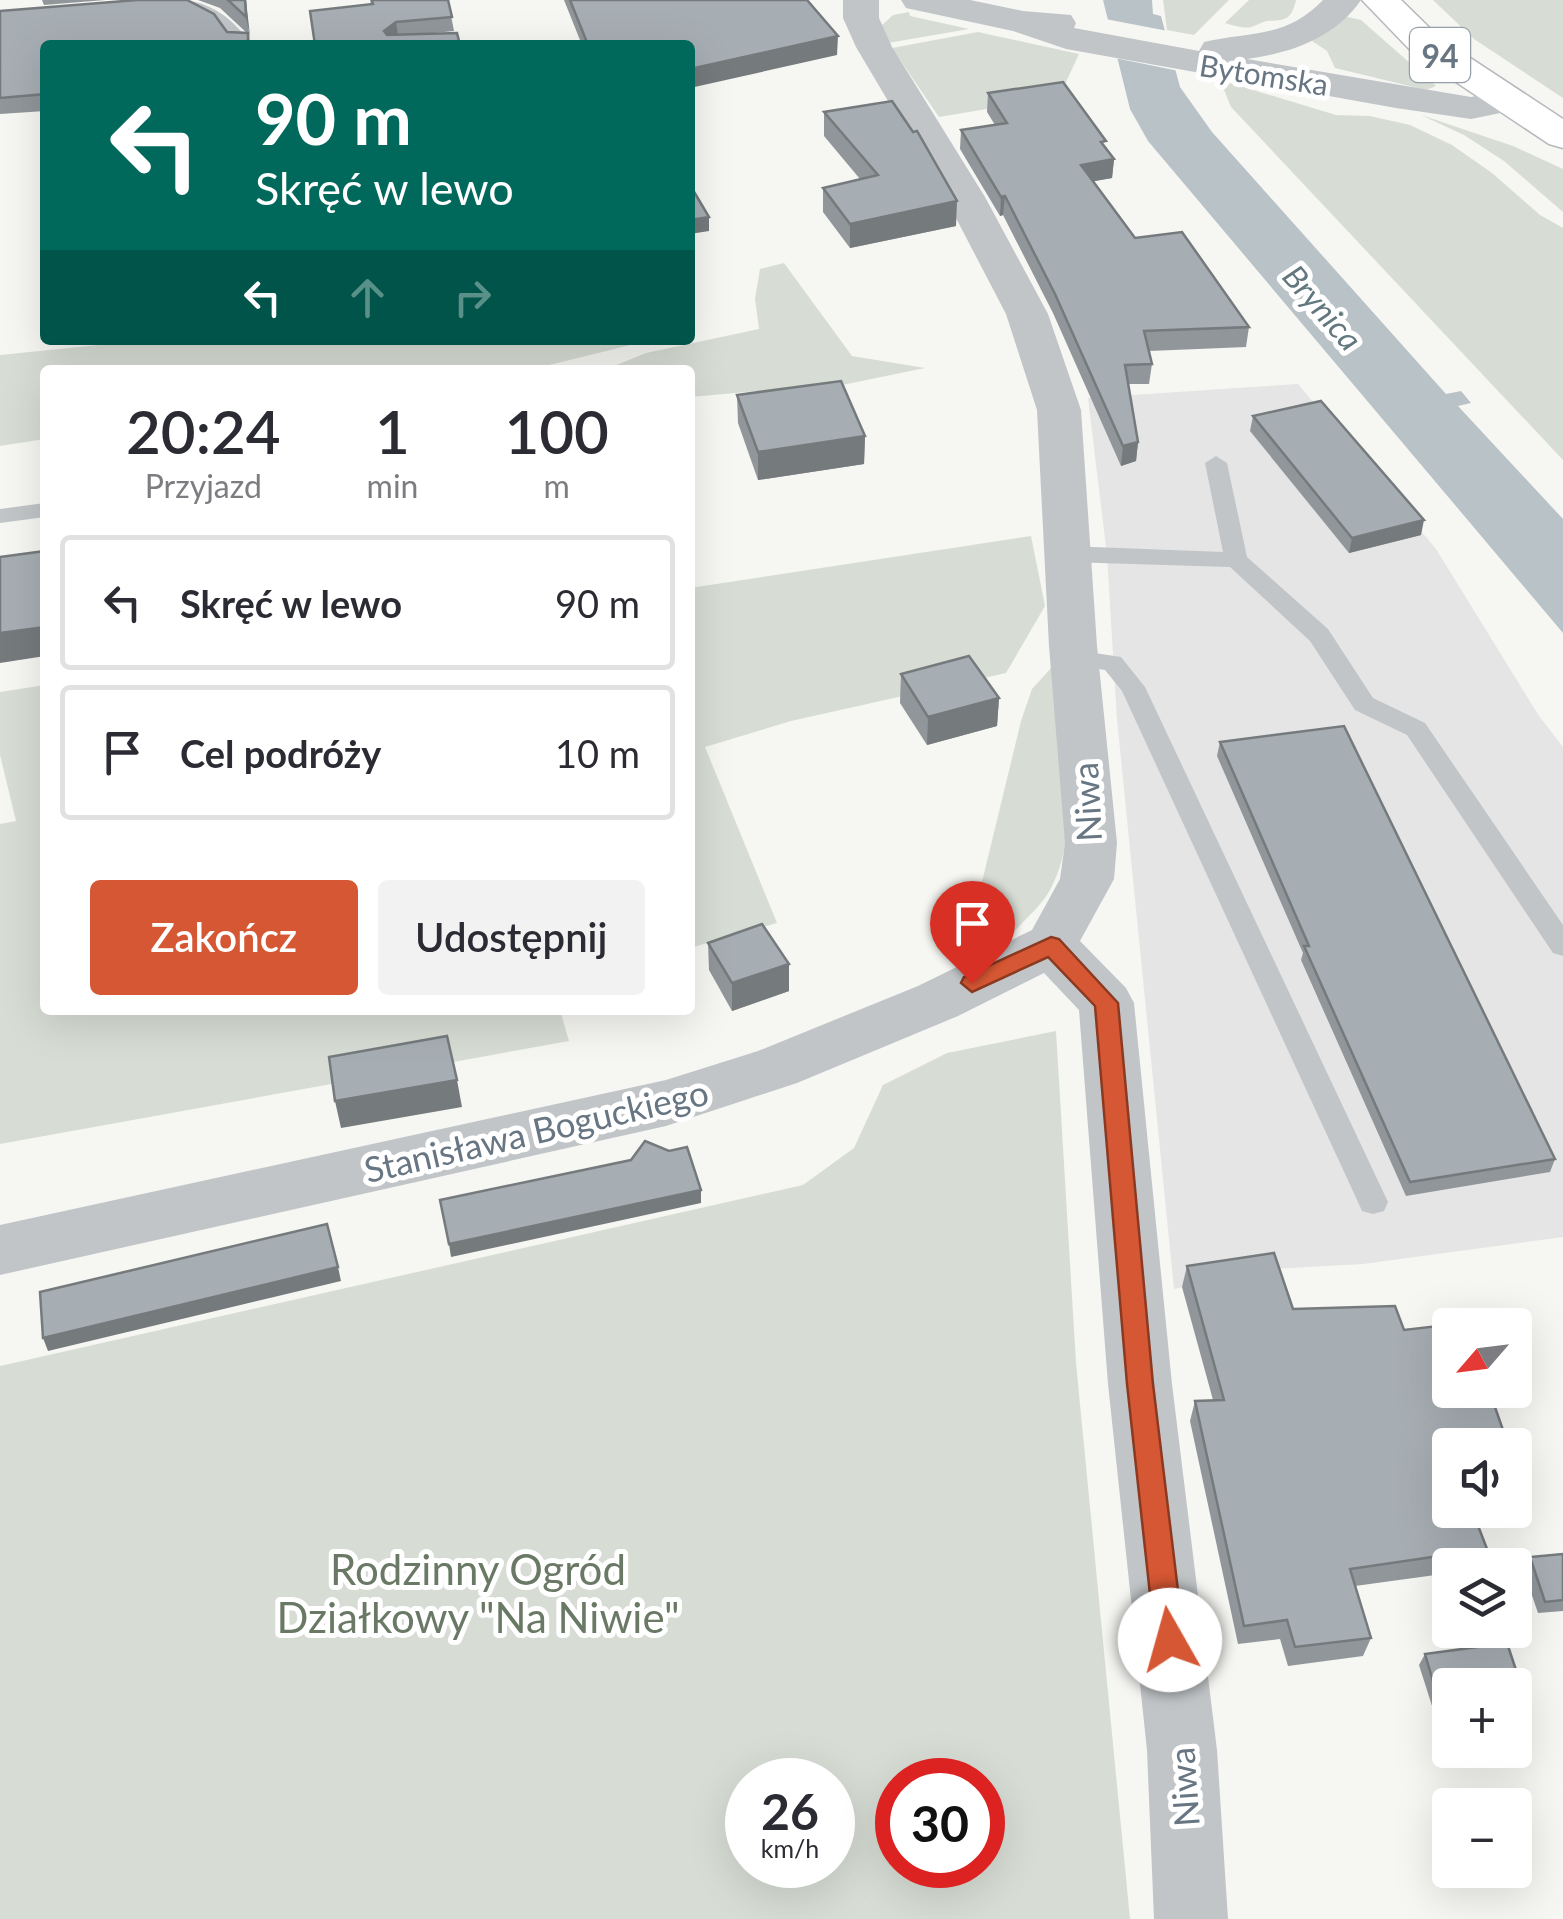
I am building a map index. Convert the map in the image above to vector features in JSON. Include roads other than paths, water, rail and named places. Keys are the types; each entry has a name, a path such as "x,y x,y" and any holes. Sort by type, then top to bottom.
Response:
{"main road":[{"name":"94","path":"1380,0 1427,46 1563,136"}],"street":[{"name":"Niwa","path":"861,0 861,18 874,47 965,197 1028,314 1059,410 1074,658 1091,843 1087,879 1051,945 1106,1003 1140,1384 1182,1750 1191,1919"},
{"name":"Bytomska","path":"918,0 1471,108 1507,101"},
{"name":"Bytomska","path":"1199,56 1278,43 1310,28 1342,0"},
{"name":"Stanisława Boguckiego","path":"0,1250 704,1092 777,1067 938,1001 1051,945"}],"lane":[{"path":"169,4 188,2 225,22 239,40"},
{"path":"1216,463 1236,560 1319,634 1364,704 1416,729 1563,946"},
{"path":"0,516 40,511"},
{"path":"1067,554 1236,560"},
{"path":"1074,658 1112,663 1133,687 1373,1202"}],"water":[{"name":"Brynica","path":"1103,0 1152,0 1153,14 1161,16 1180,87 1212,132 1446,394 1461,391 1471,403 1458,406 1563,519 1563,633 1148,141 1130,109"}],"park label":[{"name":"Rodzinny Ogród Działkowy \"Na Niwie\"","path":"478,1593"}]}
